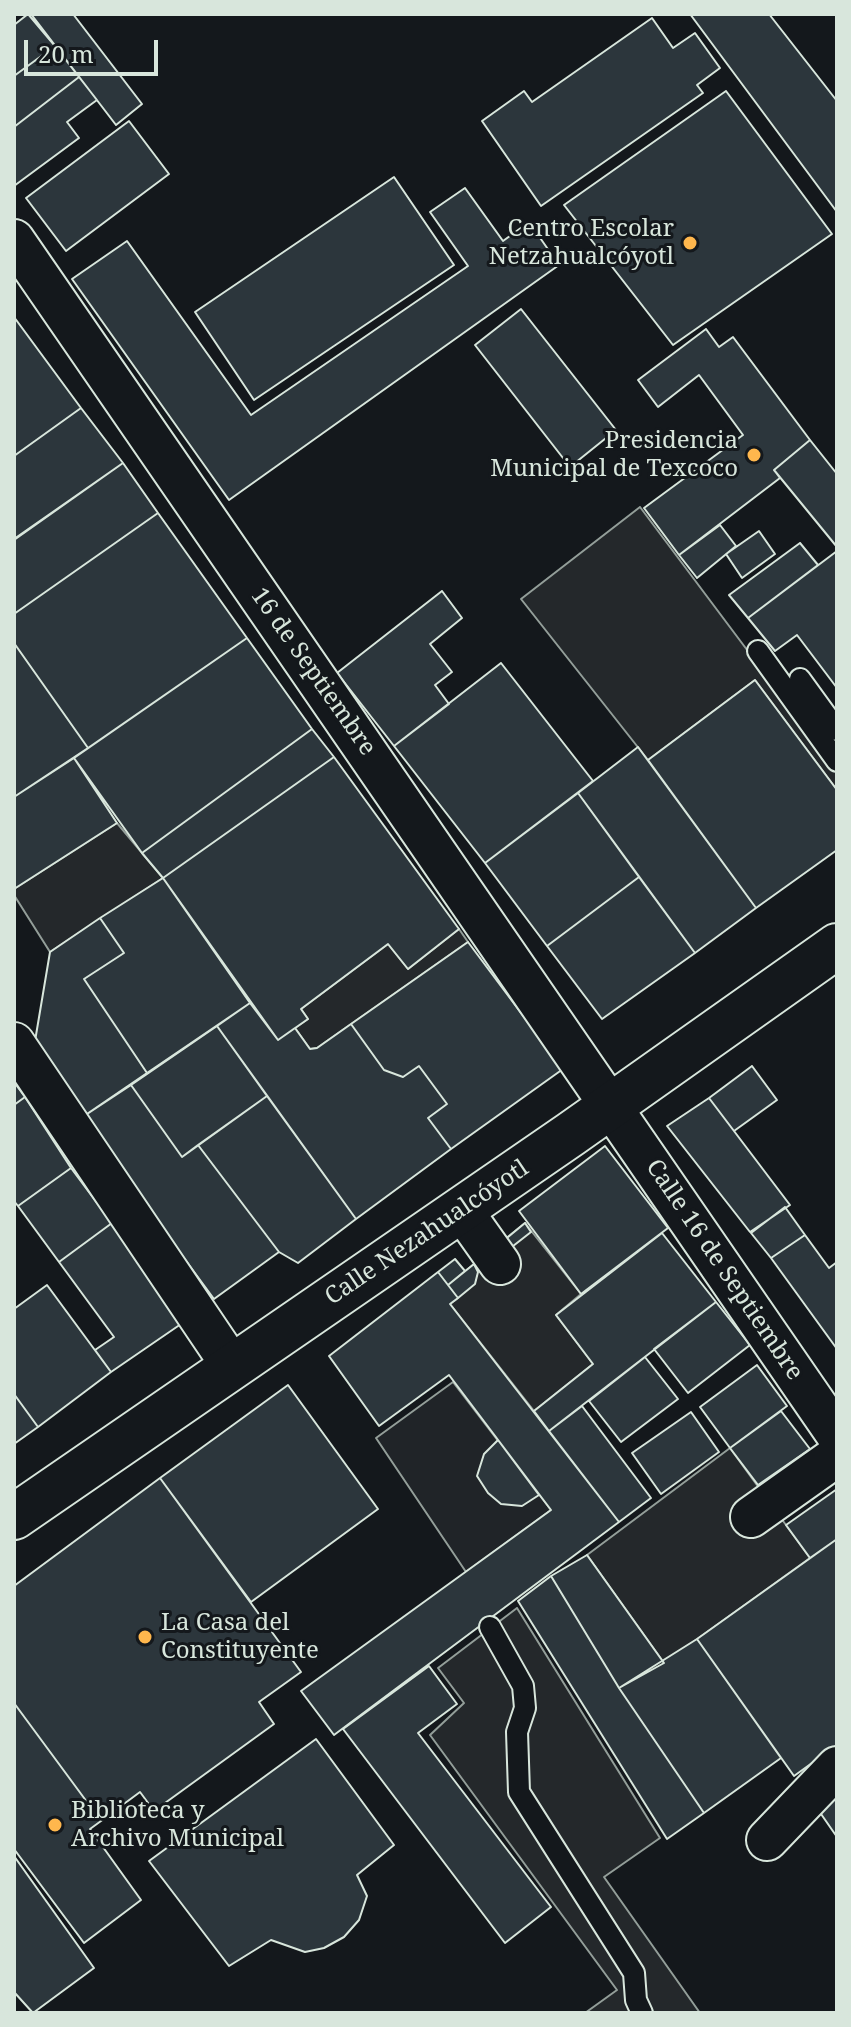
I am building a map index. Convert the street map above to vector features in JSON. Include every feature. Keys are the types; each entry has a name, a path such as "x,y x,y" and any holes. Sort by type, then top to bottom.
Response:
{"street":[{"name":"16 de Septiembre","path":"14,240 610,1105"},
{"name":"Calle Nezahualcóyotl","path":"14,1517 837,946"},
{"path":"14,1043 232,1366"},
{"name":"Calle 16 de Septiembre","path":"610,1105 837,1435"},
{"path":"461,1209 500,1264"},
{"path":"751,1517 837,1456"},
{"path":"767,1840 837,1767"}],"lane":[{"path":"758,651 837,761"},
{"path":"800,679 837,730"},
{"path":"490,1627 511,1658 523,1686 525,1708 517,1732 519,1792 634,1973 636,2000 642,2013"}],"shaded area":[{"path":"640,507 837,770 837,790 755,680 648,760 521,599"},
{"path":"117,823 163,878 50,952 14,895 14,889"},
{"path":"459,929 468,942 317,1048 310,1049 295,1028 308,1019 301,1009 388,944 408,969"},
{"path":"525,1223 581,1294 556,1315 593,1364 534,1411 450,1304 458,1298 448,1285"},
{"path":"453,1382 551,1510 466,1572 376,1438"},
{"path":"730,1448 810,1558 664,1663 587,1555"},
{"path":"517,1608 660,1838 604,1877 700,2013 585,2013 617,1990 430,1735 464,1703 438,1668"}],"building":[{"path":"28,14 55,46 14,76 14,25"},
{"path":"31,14 73,14 142,104 116,125"},
{"path":"690,14 769,14 837,101 837,212"},
{"path":"652,18 673,48 695,33 720,68 697,85 703,93 541,206 482,121 524,91 532,102"},
{"path":"55,46 79,77 14,127 14,76"},
{"path":"79,77 97,100 67,122 79,138 14,186 14,127"},
{"path":"726,91 832,234 673,345 564,205"},
{"path":"129,121 169,174 66,251 26,198"},
{"path":"394,177 454,265 254,400 195,312"},
{"path":"465,188 503,241 529,222 559,265 229,500 72,279 127,241 251,415 468,266 430,212"},
{"path":"521,309 616,430 570,467 475,345"},
{"path":"14,317 81,408 14,456"},
{"name":"Presidencia Municipal de Texcoco","path":"706,329 719,347 733,337 810,440 774,470 780,478 679,555 644,508 743,435 699,375 658,407 638,380"},
{"path":"81,408 123,463 14,539 14,456"},
{"name":"Presidencia Municipal de Texcoco","path":"810,440 837,474 837,547 774,470"},
{"path":"123,463 158,513 14,614 14,540"},
{"path":"158,513 247,638 88,748 14,643 14,614"},
{"name":"Presidencia Municipal de Texcoco","path":"720,525 736,546 697,578 679,555"},
{"name":"Presidencia Municipal de Texcoco","path":"759,531 775,554 742,578 726,554"},
{"path":"800,543 818,565 748,618 729,595"},
{"path":"837,551 837,688 797,635 775,651 748,618"},
{"path":"442,591 462,618 430,644 452,672 435,685 449,704 394,746 337,673"},
{"path":"247,638 312,729 142,853 74,758"},
{"path":"14,643 88,748 14,797"},
{"path":"501,663 593,781 485,863 394,746"},
{"path":"755,680 837,790 837,850 756,908 648,760"},
{"path":"312,729 334,757 163,878 142,853"},
{"path":"638,747 756,908 695,953 578,793"},
{"path":"334,757 459,929 408,969 388,944 301,1009 308,1019 278,1040 163,878"},
{"path":"74,758 117,823 14,889 14,797"},
{"path":"578,793 639,877 547,946 485,863"},
{"path":"639,877 695,953 602,1019 547,946"},
{"path":"163,878 250,1003 147,1073 84,979 124,953 100,918"},
{"path":"100,918 124,953 84,979 147,1073 81,1118 34,1047 50,952"},
{"path":"468,942 563,1069 451,1149 428,1118 447,1104 419,1066 403,1077 384,1070 351,1024"},
{"path":"250,1003 278,1040 295,1028 310,1049 317,1048 351,1024 384,1070 403,1077 419,1066 447,1104 428,1118 451,1149 356,1219 217,1026"},
{"path":"217,1026 267,1096 182,1157 131,1085"},
{"path":"752,1066 777,1100 734,1131 709,1098"},
{"path":"14,1082 25,1097 14,1105"},
{"path":"131,1085 182,1157 198,1145 279,1252 214,1299 81,1118"},
{"path":"267,1096 356,1219 298,1263 279,1252 198,1145"},
{"path":"25,1097 71,1168 18,1206 14,1201 14,1105"},
{"path":"709,1098 790,1205 750,1232 667,1126"},
{"path":"605,1146 668,1228 581,1294 519,1211"},
{"path":"71,1168 112,1223 59,1262 18,1206"},
{"path":"785,1207 805,1235 771,1258 751,1233"},
{"path":"112,1223 181,1324 111,1372 95,1350 114,1337 59,1262"},
{"path":"525,1223 531,1232 508,1250 502,1242"},
{"path":"662,1233 716,1302 549,1431 534,1411 593,1364 556,1315"},
{"path":"805,1235 829,1268 837,1262 837,1349 771,1258"},
{"path":"455,1259 465,1271 448,1285 438,1272"},
{"path":"474,1264 478,1272 475,1284 458,1298 448,1285"},
{"path":"438,1272 458,1298 450,1304 619,1522 334,1735 301,1691 551,1510 449,1375 379,1426 329,1356"},
{"path":"47,1285 111,1372 38,1427 14,1394 14,1309"},
{"path":"716,1302 750,1345 688,1393 654,1349"},
{"path":"645,1357 678,1399 621,1442 589,1401"},
{"path":"757,1365 787,1406 730,1448 700,1407"},
{"path":"288,1385 378,1509 251,1602 160,1478"},
{"path":"14,1394 38,1427 14,1444"},
{"path":"582,1406 651,1498 619,1522 549,1431"},
{"path":"781,1411 810,1449 758,1485 730,1448"},
{"path":"691,1412 719,1452 661,1494 632,1453"},
{"path":"498,1440 539,1495 522,1506 501,1504 488,1493 477,1476 484,1454"},
{"name":"La Casa del Constituyente","path":"160,1478 301,1672 259,1702 274,1724 154,1811 140,1792 101,1821 14,1703 14,1586"},
{"path":"837,1489 837,1539 810,1558 786,1525"},
{"path":"837,1539 837,1745 794,1776 697,1639"},
{"path":"587,1555 664,1663 619,1688 551,1576"},
{"path":"551,1576 619,1688 704,1813 667,1839 518,1601"},
{"path":"697,1639 781,1758 704,1813 619,1688"},
{"path":"429,1666 457,1704 418,1733 551,1907 505,1943 343,1729"},
{"name":"Biblioteca y Archivo Municipal","path":"14,1703 101,1821 90,1829 141,1900 84,1943 14,1849"},
{"path":"316,1739 394,1845 357,1875 367,1896 359,1920 344,1937 324,1948 305,1952 271,1940 229,1966 149,1861"},
{"path":"837,1781 837,1837 812,1801"},
{"path":"14,1856 94,1968 33,2013 14,1992"}],"place":[{"name":"Centro Escolar Netzahualcóyotl","path":"690,243"},
{"name":"Presidencia Municipal de Texcoco","path":"754,455"},
{"name":"La Casa del Constituyente","path":"145,1637"},
{"name":"Biblioteca y Archivo Municipal","path":"55,1825"}]}
